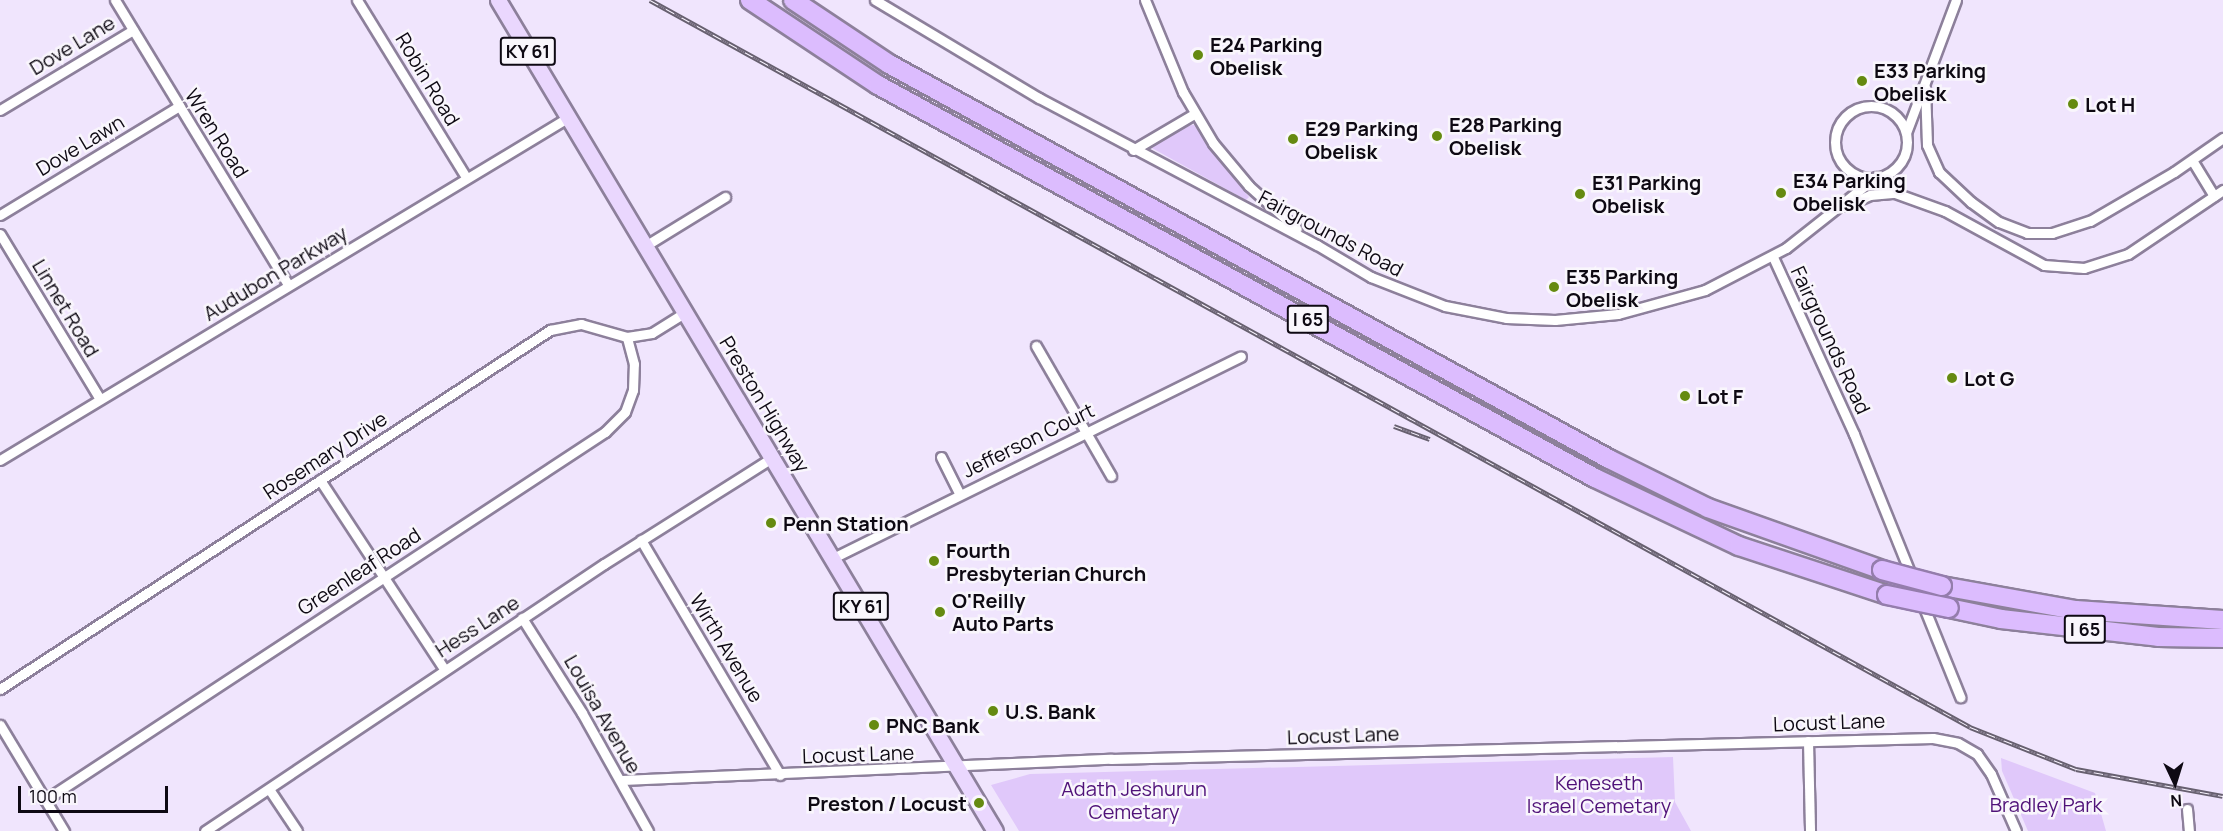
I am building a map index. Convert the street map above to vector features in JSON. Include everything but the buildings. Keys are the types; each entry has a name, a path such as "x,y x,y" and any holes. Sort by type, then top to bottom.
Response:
{"highway":[{"name":"I 65","path":"750,0 878,85 1595,478 1739,546 1887,595 2001,619 2158,637 2223,638"},
{"name":"I 65","path":"793,0 855,43 928,86 1609,459 1708,508 1882,570 1942,586 2038,605 2154,617 2223,620"},
{"path":"2154,617 2223,608"}],"main road":[{"name":"Preston Highway","path":"498,0 995,831"}],"street":[{"name":"Wren Road","path":"115,0 288,285"},
{"name":"Robin Road","path":"357,0 466,177"},
{"name":"Fairgrounds Road","path":"875,0 1133,150 1317,245 1371,277 1445,306 1506,318 1555,320 1618,314 1672,302 1722,283 1773,257 1854,434 1960,697"},
{"path":"1145,0 1194,114 1213,143 1249,186 1317,245"},
{"path":"1906,133 1956,0"},
{"name":"Dove Lane","path":"0,110 133,30"},
{"path":"1925,87 1924,117 1932,159 1952,189 2007,226 2037,234 2090,221 2192,160 2223,138"},
{"path":"1773,257 1876,177 1897,167 1907,145 1906,133 1894,113 1871,105 1854,110 1840,122 1835,144 1844,166 1864,177 1876,177"},
{"name":"Dove Lawn","path":"0,214 179,106"},
{"path":"1133,150 1194,114"},
{"name":"Audubon Parkway","path":"0,460 568,117"},
{"path":"2192,160 2214,196"},
{"path":"1832,213 1870,195 1895,194 1945,211 2044,264 2084,268 2128,254 2223,190"},
{"path":"645,246 725,197"},
{"name":"Linnet Road","path":"0,234 100,399"},
{"path":"627,338 652,333 685,312"},
{"name":"Rosemary Drive","path":"0,690 550,330 581,324 627,338"},
{"name":"Greenleaf Road","path":"45,800 616,424 626,412 633,390 634,364 627,338"},
{"path":"1036,346 1111,476"},
{"name":"Jefferson Court","path":"832,558 959,493 1241,356"},
{"name":"Hess Lane","path":"205,831 522,618 772,457"},
{"path":"941,457 959,493"},
{"path":"321,480 445,669"},
{"name":"Wirth Avenue","path":"641,540 780,775"},
{"name":"Louisa Avenue","path":"522,618 621,780 648,831"},
{"path":"0,725 64,831"},
{"name":"Locust Lane","path":"621,780 841,773 957,766 1933,738 1968,747 1985,763 2016,831"},
{"path":"1808,741 1810,831"},
{"path":"269,789 297,831"},
{"path":"2187,809 2189,831"}],"green space":[{"path":"1194,125 1249,197 1246,200 1150,147 1182,126"},
{"name":"Keneseth Israel Cemetary","path":"1673,757 1675,802 1691,831 1019,831 991,785 1030,774"},
{"name":"Bradley Park","path":"2001,758 2095,793 2106,831 2028,831 2002,771"}],"railway":[{"path":"650,0 1970,727 2076,769 2223,796"},
{"path":"1394,426 1430,439"}],"place":[{"name":"E24 Parking Obelisk","path":"1198,55"},
{"name":"E33 Parking Obelisk","path":"1862,81"},
{"name":"Lot H","path":"2073,104"},
{"name":"E28 Parking Obelisk","path":"1437,136"},
{"name":"E29 Parking Obelisk","path":"1293,139"},
{"name":"E34 Parking Obelisk","path":"1781,193"},
{"name":"E31 Parking Obelisk","path":"1580,194"},
{"name":"E35 Parking Obelisk","path":"1554,287"},
{"name":"Lot G","path":"1952,378"},
{"name":"Lot F","path":"1685,396"},
{"name":"Penn Station","path":"771,523"},
{"name":"Fourth Presbyterian Church","path":"934,561"},
{"name":"O'Reilly Auto Parts","path":"940,612"},
{"name":"U.S. Bank","path":"993,711"},
{"name":"PNC Bank","path":"874,725"},
{"name":"Preston / Locust","path":"979,803"}],"park label":[{"name":"Adath Jeshurun Cemetary","path":"1134,800"}]}
